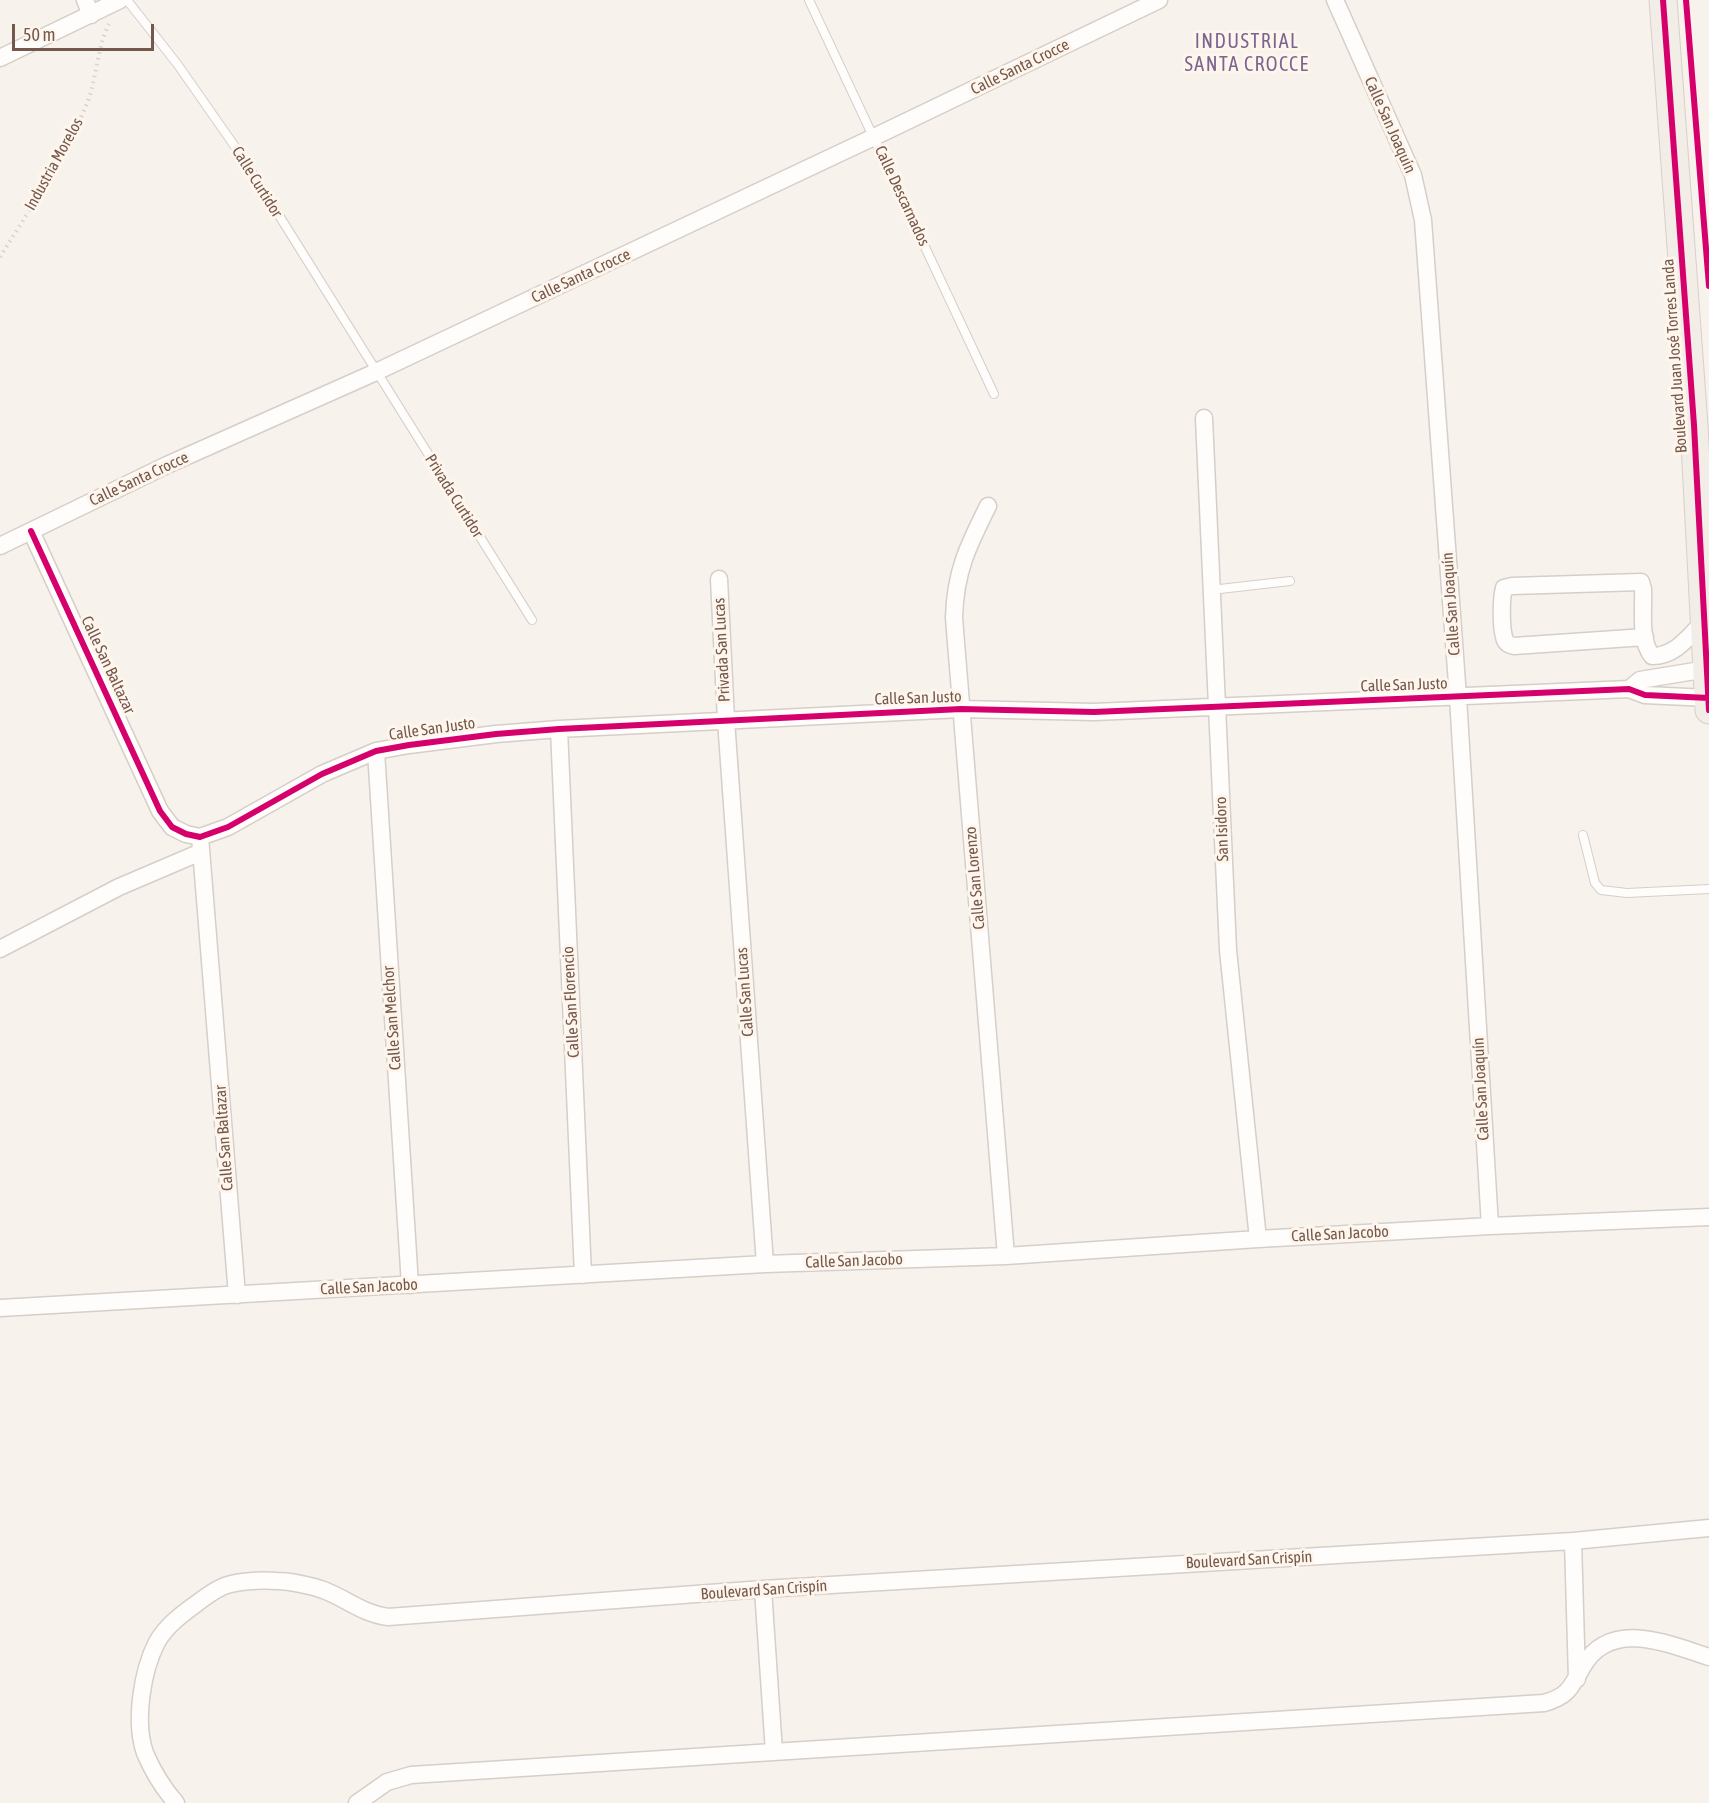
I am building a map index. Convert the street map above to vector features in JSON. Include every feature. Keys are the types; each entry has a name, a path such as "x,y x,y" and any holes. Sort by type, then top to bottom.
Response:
{"main road":[{"name":"Boulevard Juan José Torres Landa","path":"1663,0 1682,240 1709,710"}],"street":[{"name":"Calle Santa Crocce","path":"0,546 167,465 376,372 1159,0"},
{"name":"Calle San Joaquín","path":"1335,0 1413,175 1423,219 1458,697 1490,1226"},
{"path":"0,58 88,7 116,8"},
{"name":"San Isidoro","path":"1204,418 1228,950 1258,1239"},
{"name":"Calle San Lorenzo","path":"988,506 962,562 954,596 954,618 1006,1256"},
{"name":"Calle San Baltazar","path":"31,531 160,811 172,827 201,844 237,1295"},
{"name":"Privada San Lucas","path":"718,579 726,720"},
{"path":"1645,637 1509,645 1504,639 1502,596 1504,588 1512,585 1641,582 1645,637 1647,650 1652,656 1675,651 1705,620"},
{"name":"Calle San Justo","path":"1629,689 1640,680 1707,669"},
{"name":"Calle San Justo","path":"0,949 201,844 322,774 376,751 409,745 485,735 559,729 961,709 1094,712 1629,689 1646,695 1708,698"},
{"name":"Calle San Lucas","path":"726,720 765,1264"},
{"name":"Calle San Florencio","path":"559,729 583,1275"},
{"name":"Calle San Melchor","path":"376,751 410,1285"},
{"name":"Calle San Jacobo","path":"0,1308 765,1264 1006,1256 1490,1226 1709,1217"},
{"name":"Boulevard San Crispín","path":"176,1803 160,1784 145,1751 140,1724 146,1674 158,1641 179,1616 230,1584 278,1581 325,1590 360,1610 388,1617 763,1589 1573,1541 1709,1528"},
{"path":"1573,1541 1577,1680"},
{"path":"763,1589 774,1752"},
{"path":"357,1803 387,1782 411,1775 1544,1703 1564,1694 1577,1680 1591,1656 1613,1639 1647,1640 1709,1657"}],"lane":[{"name":"Calle Curtidor","path":"127,0 166,48 222,126 376,372"},
{"name":"Calle Descarnados","path":"808,0 994,394"},
{"name":"Privada Curtidor","path":"376,372 532,620"},
{"path":"1211,590 1290,581"},
{"path":"1583,835 1595,883 1601,890 1627,893 1709,889"}],"cycle path":[{"path":"1663,0 1694,425 1709,710"},
{"path":"1686,0 1709,286"},
{"path":"31,531 160,811 172,827 186,834 200,837 228,827 322,774 376,751 496,734 961,709 1094,712 1629,689 1645,695 1709,698"}],"district":[{"name":"INDUSTRIAL SANTA CROCCE","path":"1247,54"}]}
